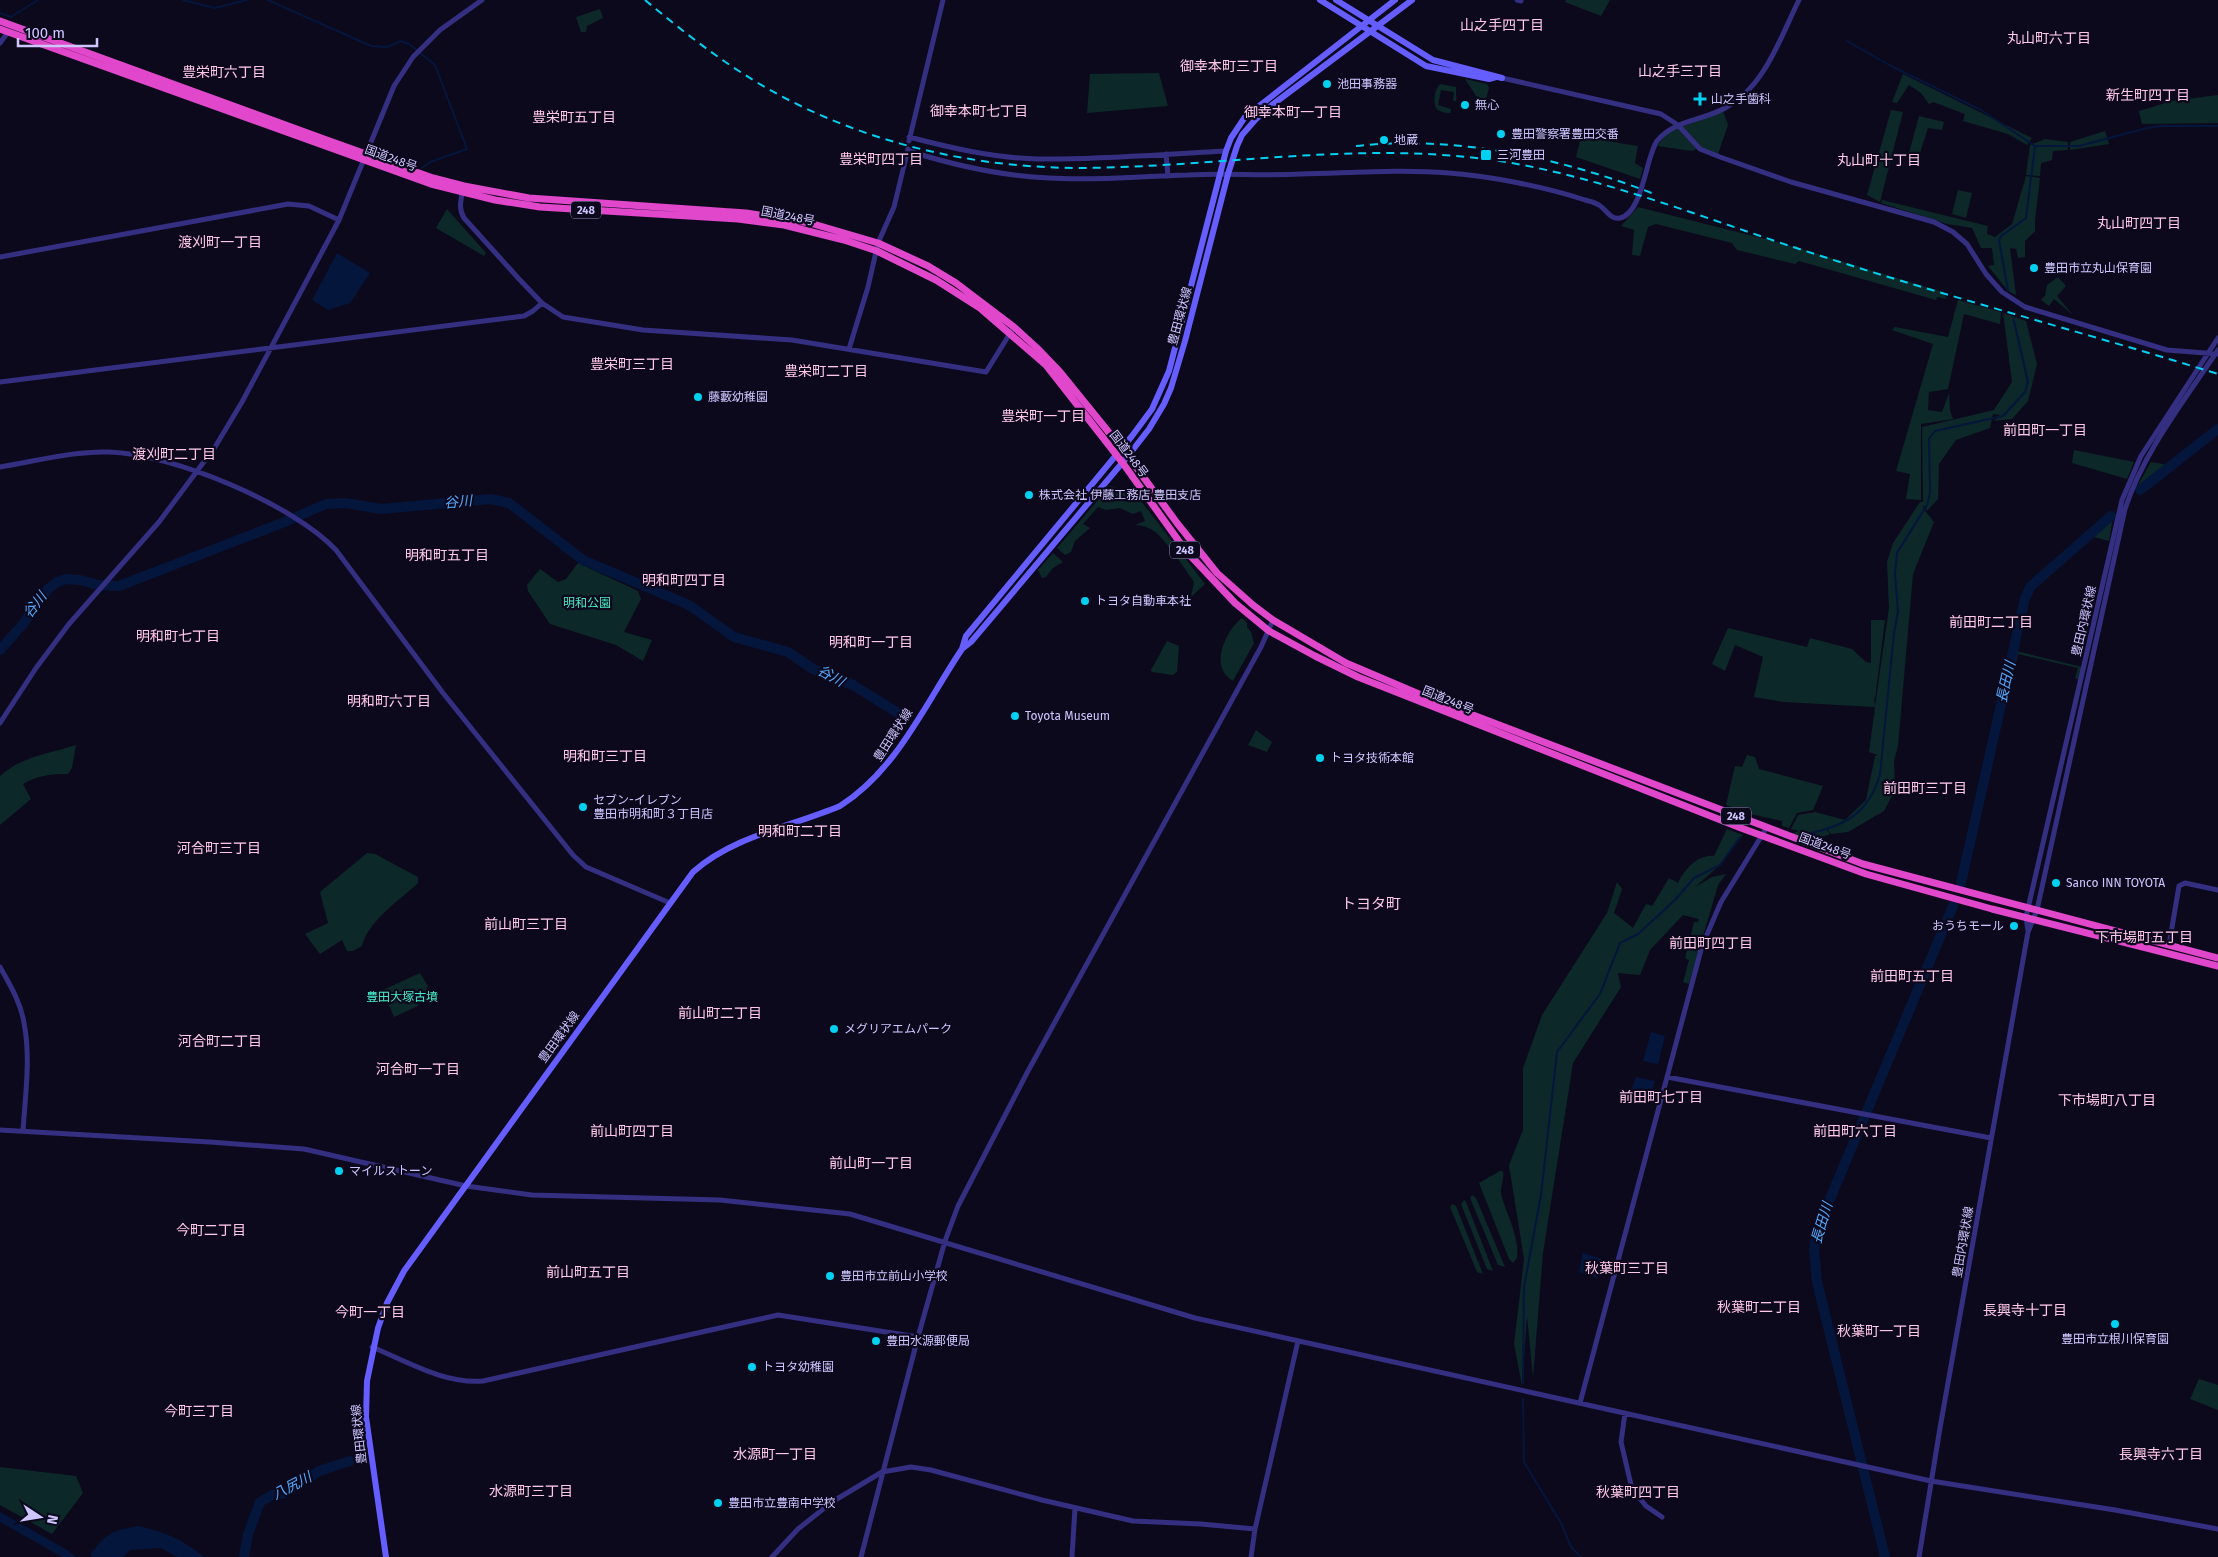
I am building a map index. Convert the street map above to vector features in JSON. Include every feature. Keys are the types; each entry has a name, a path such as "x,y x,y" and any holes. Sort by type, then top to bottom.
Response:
{"highway":[{"name":"国道248号","path":"0,21 364,156"},
{"name":"国道248号","path":"4,30 463,190 540,207 769,222 877,247 955,291 1012,330 1050,360 1122,448 1209,564 1253,605 1318,648 1365,672 1893,874 2218,958"},
{"name":"国道248号","path":"1012,330 1046,366 1122,462 1186,551 1235,603 1269,631 1315,656 1358,677 1866,874 2218,966"}],"main road":[{"path":"1320,0 1426,66 1489,79 1499,77"},
{"path":"1336,0 1433,60 1499,77"},
{"name":"豊田環状線","path":"386,1557 366,1417 366,1381 372,1347 387,1303 404,1271 693,872 716,854 745,840 840,806 877,776 899,748 962,649 966,636 982,614 1116,456 1152,409 1169,371 1231,138 1246,117 1396,0"},
{"name":"豊田環状線","path":"962,649 971,642 1128,456 1149,429 1164,404 1185,342 1228,174 1237,146 1256,119 1412,0"}],"street":[{"path":"0,723 36,668 69,624 159,522 197,472 230,422 338,220 394,86 413,57 440,30 482,0"},
{"path":"943,0 909,139 1003,156 1037,159 1226,151"},
{"path":"849,349 877,247 894,207 908,149 936,159 1038,178 1104,180 1220,174 1268,175 1393,171 1466,175 1564,193 1599,206 1612,217 1618,218 1628,212 1645,182 1653,147 1668,130 1725,108 1742,96 1764,70 1799,0"},
{"path":"0,43 4,30"},
{"path":"1499,77 1661,114 1678,125 1700,149 1792,182 1934,222 1953,232 1967,244 1986,274 2002,292 2025,307 2167,350 2207,354 2217,353"},
{"path":"1166,154 1168,176"},
{"path":"463,190 460,212 464,218 542,303 563,317 643,330 792,340 986,372 1012,330"},
{"path":"0,257 288,204 310,206 338,220"},
{"path":"0,382 524,316 542,303"},
{"name":"豊田内環状線","path":"1919,1557 1930,1481 2028,932 2026,917 2122,500 2141,456 2218,338"},
{"name":"豊田内環状線","path":"2028,932 2035,919 2087,674 2130,493 2150,451 2217,353"},
{"path":"0,467 73,455 112,452 162,460 197,472 303,522 319,533 336,550 442,693 573,855 586,867 670,903"},
{"path":"861,1557 944,1242 958,1206 982,1157 1274,620"},
{"path":"1580,1403 1702,946 1721,902 1767,827"},
{"path":"2169,945 2179,886 2185,883 2218,890"},
{"path":"0,967 13,990 24,1022 26,1053 22,1131"},
{"path":"1667,1077 1991,1138"},
{"path":"0,1130 304,1149 466,1186 538,1196 710,1200 850,1214 1195,1318 1930,1481 2115,1510 2218,1529"},
{"path":"372,1347 433,1373 453,1380 467,1382 483,1381 778,1315 918,1337"},
{"path":"1251,1557 1255,1529 1298,1341"},
{"path":"1625,1413 1621,1442 1632,1489 1646,1506 1662,1517"},
{"path":"772,1557 807,1521 832,1502 882,1472 899,1468 924,1469 1075,1508 1142,1522 1201,1524 1255,1529"},
{"path":"1072,1557 1075,1508"}],"green space":[{"path":"1566,0 1610,0 1601,16 1565,2"},
{"path":"600,9 603,18 587,26 586,32 581,32 576,17"},
{"path":"1159,73 1168,106 1087,113 1090,74"},
{"path":"1903,74 2032,138 2027,145 2008,134 1963,121 1965,114 1933,102 1929,104 1921,93 1909,85 1897,103 1892,102"},
{"path":"1465,79 1487,84 1489,88 1485,103 1482,105"},
{"path":"1440,84 1456,87 1456,101 1453,101 1454,92 1441,90 1438,105 1451,109 1450,113 1440,111 1435,106 1435,96"},
{"path":"2218,95 2218,123 2142,124 2139,111 2172,101"},
{"path":"1891,110 1903,112 1880,202 1867,195"},
{"path":"1723,111 1728,125 1718,154 1701,147 1692,151 1657,146 1668,132"},
{"path":"1919,116 1944,122 1942,130 1928,128 1919,156 1909,153"},
{"path":"2105,131 2109,144 2070,150 2070,142"},
{"path":"1581,137 1638,146 1635,163 1643,168 1640,179 1576,157"},
{"path":"2045,139 2068,142 2068,150 2053,151 2052,160 2041,163 2040,176 2026,175 2030,145"},
{"path":"2026,176 2040,178 2035,231 2025,241 2025,257 2018,258 2016,249 2010,248 2016,295 2008,291 1988,266 1994,265 1992,248 1981,248 1972,228 1947,224 1881,203 1882,200 1988,226 1987,234 1995,237 2012,224"},
{"path":"1958,190 1972,193 1966,218 1952,214"},
{"path":"1638,207 1785,244 1943,292 1947,299 1937,297 1936,300 1799,261 1795,264 1737,250 1732,243 1656,224 1648,227 1640,256 1632,255 1634,230 1621,226"},
{"path":"447,209 486,253 484,256 436,228"},
{"path":"2058,277 2066,286 2057,296 2073,315 2054,299 2049,306 2041,300 2045,296 2047,285"},
{"path":"1958,300 2001,312 2000,324 1964,314 1948,389 1929,392 1928,410 1942,412 1949,393 1950,410 1953,419 1921,424 1921,500 1906,499 1910,474 1896,471 1933,344 1892,330 1895,327 1948,337"},
{"path":"2003,313 2026,321 2037,364 2028,401 2012,419 1994,421 2000,415 1993,414 1990,428 1956,440 1939,464 1938,499 1927,511 1924,505 1923,508 1934,522 1913,574 1898,746 1894,761 1895,790 1884,811 1848,832 1831,834 1827,829 1829,828 1825,828 1830,834 1814,840 1790,834 1799,831 1791,829 1798,815 1815,812 1845,820 1866,800 1875,756 1878,755 1869,752 1875,707 1784,702 1754,697 1763,657 1735,645 1725,671 1712,664 1728,628 1807,647 1810,638 1852,649 1866,662 1871,663 1871,620 1885,620 1875,699 1874,697 1875,706 1889,608 1887,562 1893,543 1920,502 1923,502 1922,427 1994,410 2012,382"},
{"path":"2074,450 2134,462 2127,479 2072,463"},
{"path":"2151,462 2168,465 2141,488 2138,485"},
{"path":"1110,486 1135,493 1205,584 1191,597 1194,582 1169,547 1154,531 1144,526 1135,525 1145,521 1141,511 1133,514 1120,508 1106,510 1098,507 1083,524 1090,528 1075,541 1071,552 1065,555 1057,548"},
{"path":"2114,511 2109,541 2094,537 2079,548 2073,546"},
{"path":"1053,553 1063,562 1053,568 1046,577 1042,578 1038,570"},
{"name":"明和公園","path":"578,563 638,591 641,599 624,632 652,640 643,661 616,645 550,624 528,591 527,585 540,569 558,582 566,579"},
{"path":"1242,618 1247,623 1254,643 1233,681 1226,675 1222,667 1222,649 1230,631"},
{"path":"1167,641 1179,646 1177,672 1173,675 1152,672 1151,670"},
{"path":"2016,651 2082,667 2079,680 2075,678 2078,668 2018,654 2010,691 2007,689"},
{"path":"1256,730 1272,742 1267,752 1248,745"},
{"path":"76,745 72,768 68,774 45,776 23,784 31,799 0,825 0,776 17,764 36,756"},
{"path":"1747,755 1755,757 1759,769 1823,786 1813,810 1797,813 1789,828 1782,826 1782,821 1750,814 1726,805 1735,766 1742,767"},
{"path":"1727,829 1743,835 1720,865 1695,887 1712,877 1726,874 1718,885 1689,984 1683,982 1689,960 1685,958 1694,922 1698,922 1699,919 1683,915 1650,950 1640,975 1618,973 1621,987 1573,1063 1543,1253 1533,1378 1527,1316 1522,1386 1514,1344 1524,1259 1509,1165 1523,1130 1523,1068 1542,1015 1607,913 1617,882 1622,889 1614,913 1633,928 1646,904 1652,906 1669,878 1678,883 1684,873 1697,860 1714,856"},
{"path":"367,853 375,854 418,877 418,883 378,920 365,937 362,946 353,951 347,951 342,940 320,954 305,934 328,923 320,892"},
{"name":"豊田大塚古墳","path":"420,973 428,986 418,1006 394,1017 383,990"},
{"path":"1503,1171 1501,1194 1516,1242 1517,1258 1513,1263 1509,1259 1479,1183"},
{"path":"1472,1195 1476,1198 1505,1267 1498,1265 1470,1198"},
{"path":"1464,1200 1493,1271 1487,1269 1461,1204"},
{"path":"1452,1204 1456,1206 1483,1274 1477,1272 1450,1207"},
{"path":"2199,1379 2218,1385 2218,1410 2190,1399"},
{"path":"0,1467 76,1476 83,1493 52,1534 0,1505"}],"water":[{"path":"337,253 370,273 350,303 328,310 312,300"},
{"path":"1651,1032 1665,1036 1658,1064 1643,1061"},
{"path":"1636,1077 1655,1081 1648,1104 1628,1099"},
{"path":"1583,1253 1602,1259 1597,1278 1579,1272"},
{"path":"0,1512 76,1557 62,1557 0,1522"},
{"path":"138,1526 173,1537 204,1557 177,1557 161,1548 130,1550 123,1557 92,1557 90,1555 105,1537 121,1530"}],"waterway":[{"path":"0,13 11,17 38,0"},
{"path":"183,0 215,8 247,0"},
{"path":"268,0 371,46 387,47 401,41 409,44 435,65 467,149 430,162 422,168"},
{"path":"1847,41 1893,67 1981,110 2035,146 2079,146 2160,126 2218,126"},
{"path":"2008,291 1999,240 2001,236 2026,218 2035,146"},
{"path":"1807,834 1833,827 1853,816 1862,809 1875,788 1880,775 1894,633 1898,612 1895,574 1897,553 1927,505 1930,493 1929,439 1935,431 2003,416 2025,392 2028,382 2013,317"},
{"name":"長田川","path":"2140,490 2218,429"},
{"name":"谷川","path":"0,650 23,624 48,589 57,582 66,579 80,580 98,585 119,586 326,504 345,503 381,509 491,499 509,503 583,560 689,605 734,637 788,652 813,669 853,685 898,713 909,714"},
{"name":"長田川","path":"1961,883 2025,598 2031,586 2111,516"},
{"path":"1523,1383 1524,1287 1541,1195 1557,1052 1600,994 1620,943 1638,934 1676,899 1694,878 1720,865 1740,837"},
{"name":"長田川","path":"1885,1557 1817,1282 1814,1249 1819,1225 1953,906"},
{"path":"1523,1399 1524,1462 1561,1523 1571,1547 1581,1557"},
{"name":"八尻川","path":"244,1557 248,1534 260,1502 272,1495 285,1493 319,1471 350,1461"}],"railway":[{"path":"645,0 700,44 729,64 758,83 795,103 871,135 951,156 1033,166 1075,168 1130,167 1294,156 1403,153 1457,156 1512,163 1552,171 1629,192 1870,271 2218,374"},
{"path":"1356,146 1393,143 1431,144 1508,152 1583,170 1654,194"}],"place":[{"name":"池田事務器","path":"1327,84"},
{"name":"山之手歯科","path":"1700,99"},
{"name":"無心","path":"1465,105"},
{"name":"豊田警察署豊田交番","path":"1501,134"},
{"name":"地蔵","path":"1384,140"},
{"name":"三河豊田","path":"1486,155"},
{"name":"豊田市立丸山保育園","path":"2034,268"},
{"name":"藤藪幼稚園","path":"698,397"},
{"name":"株式会社 伊藤工務店 豊田支店","path":"1029,495"},
{"name":"トヨタ自動車本社","path":"1085,601"},
{"name":"Toyota Museum","path":"1015,716"},
{"name":"トヨタ技術本館","path":"1320,758"},
{"name":"セブン-イレブン 豊田市明和町３丁目店","path":"583,807"},
{"name":"Sanco INN TOYOTA","path":"2056,883"},
{"name":"おうちモール","path":"2014,926"},
{"name":"メグリアエムパーク","path":"834,1029"},
{"name":"マイルストーン","path":"339,1171"},
{"name":"豊田市立前山小学校","path":"830,1276"},
{"name":"豊田市立根川保育園","path":"2115,1324"},
{"name":"豊田水源郵便局","path":"876,1341"},
{"name":"トヨタ幼稚園","path":"752,1367"},
{"name":"豊田市立豊南中学校","path":"718,1503"}],"district":[{"name":"山之手四丁目","path":"1502,25"},
{"name":"丸山町六丁目","path":"2049,38"},
{"name":"御幸本町三丁目","path":"1229,66"},
{"name":"山之手三丁目","path":"1680,71"},
{"name":"豊栄町六丁目","path":"224,72"},
{"name":"新生町四丁目","path":"2148,95"},
{"name":"御幸本町七丁目","path":"979,111"},
{"name":"御幸本町一丁目","path":"1293,112"},
{"name":"豊栄町五丁目","path":"574,117"},
{"name":"豊栄町四丁目","path":"881,159"},
{"name":"丸山町十丁目","path":"1879,160"},
{"name":"丸山町四丁目","path":"2139,223"},
{"name":"渡刈町一丁目","path":"220,242"},
{"name":"豊栄町三丁目","path":"632,364"},
{"name":"豊栄町二丁目","path":"826,371"},
{"name":"豊栄町一丁目","path":"1043,416"},
{"name":"前田町一丁目","path":"2045,430"},
{"name":"渡刈町二丁目","path":"174,454"},
{"name":"明和町五丁目","path":"447,555"},
{"name":"明和町四丁目","path":"684,580"},
{"name":"前田町二丁目","path":"1991,622"},
{"name":"明和町七丁目","path":"178,636"},
{"name":"明和町一丁目","path":"871,642"},
{"name":"明和町六丁目","path":"389,701"},
{"name":"明和町三丁目","path":"605,756"},
{"name":"前田町三丁目","path":"1925,788"},
{"name":"明和町二丁目","path":"800,831"},
{"name":"河合町三丁目","path":"219,848"},
{"name":"トヨタ町","path":"1371,904"},
{"name":"前山町三丁目","path":"526,924"},
{"name":"下市場町五丁目","path":"2144,937"},
{"name":"前田町四丁目","path":"1711,943"},
{"name":"前田町五丁目","path":"1912,976"},
{"name":"前山町二丁目","path":"720,1013"},
{"name":"河合町二丁目","path":"220,1041"},
{"name":"河合町一丁目","path":"418,1069"},
{"name":"前田町七丁目","path":"1661,1097"},
{"name":"下市場町八丁目","path":"2107,1100"},
{"name":"前山町四丁目","path":"632,1131"},
{"name":"前田町六丁目","path":"1855,1131"},
{"name":"前山町一丁目","path":"871,1163"},
{"name":"今町二丁目","path":"211,1230"},
{"name":"秋葉町三丁目","path":"1627,1268"},
{"name":"前山町五丁目","path":"588,1272"},
{"name":"秋葉町二丁目","path":"1759,1307"},
{"name":"長興寺十丁目","path":"2025,1310"},
{"name":"今町一丁目","path":"370,1312"},
{"name":"秋葉町一丁目","path":"1879,1331"},
{"name":"今町三丁目","path":"199,1411"},
{"name":"水源町一丁目","path":"775,1454"},
{"name":"長興寺六丁目","path":"2161,1454"},
{"name":"水源町三丁目","path":"531,1491"},
{"name":"秋葉町四丁目","path":"1638,1492"}]}
